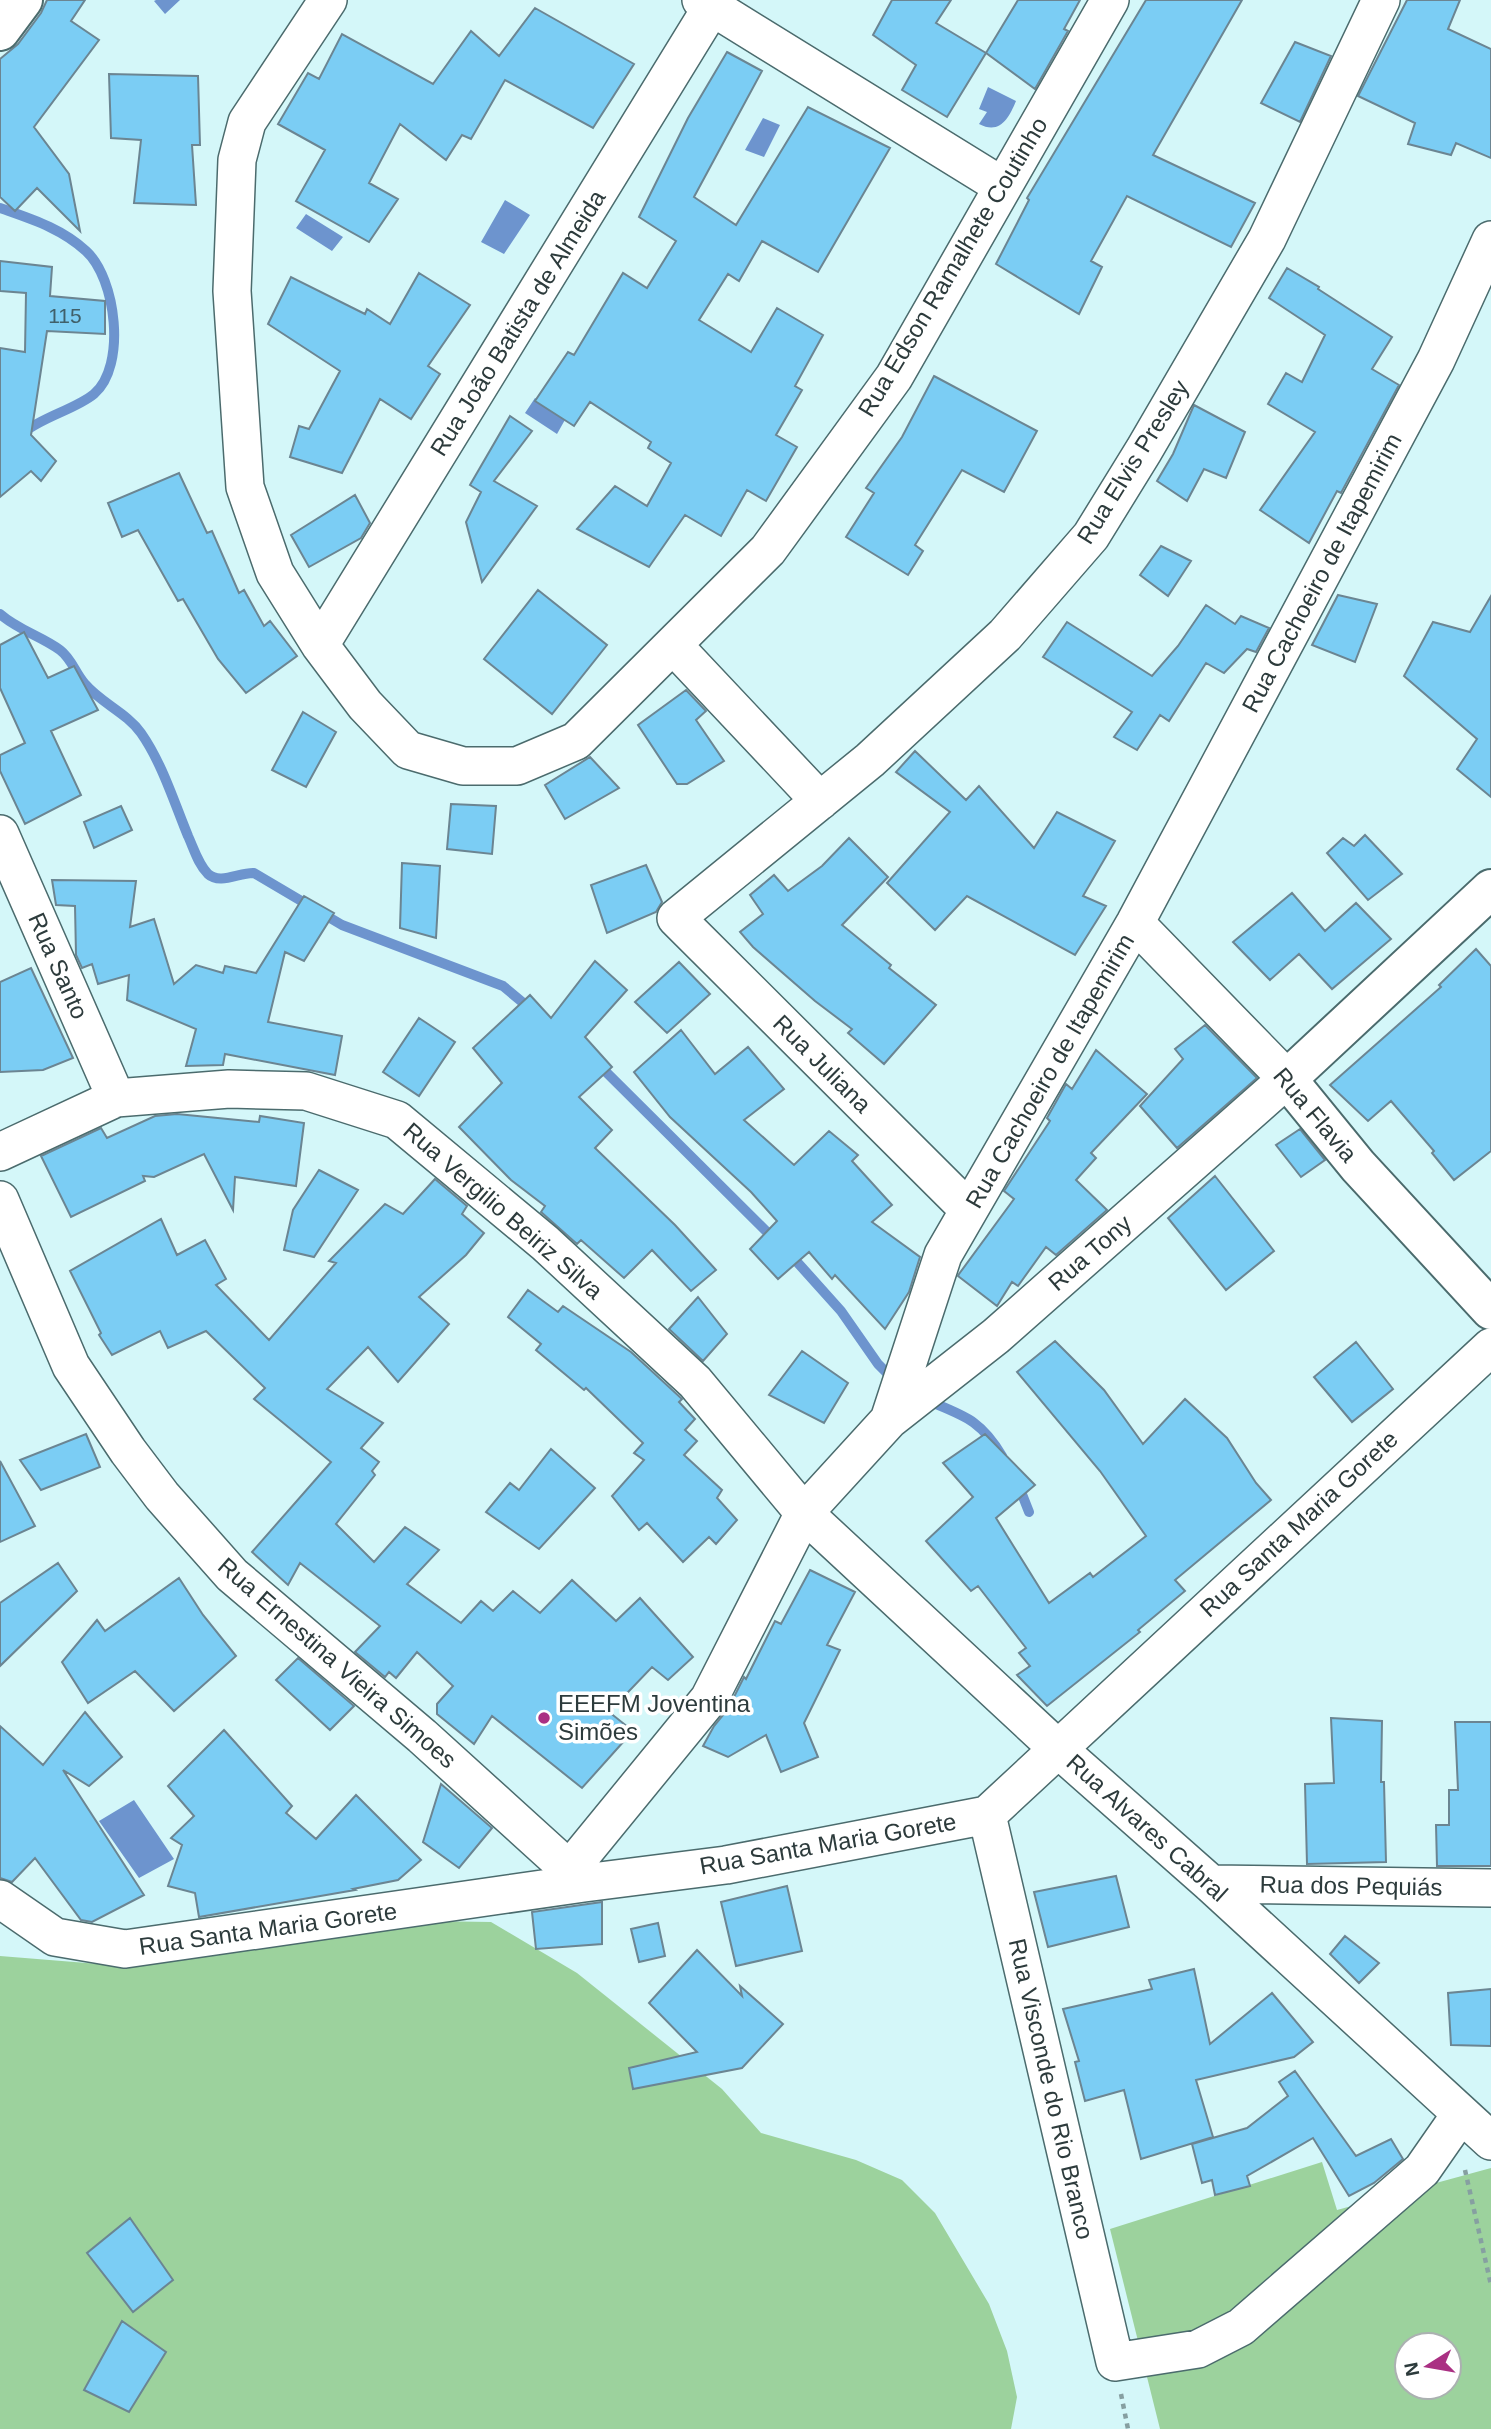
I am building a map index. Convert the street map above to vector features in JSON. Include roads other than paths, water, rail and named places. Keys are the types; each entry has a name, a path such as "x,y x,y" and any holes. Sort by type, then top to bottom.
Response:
{"street":[{"path":"0,31 23,0"},
{"name":"Rua Edson Ramalhete Coutinho","path":"328,0 247,122 237,160 232,291 245,487 275,573 320,645 365,705 408,750 463,766 517,766 576,741 768,550 894,377 1110,0"},
{"name":"Rua Elvis Presley","path":"676,918 870,760 1006,635 1091,536 1267,239 1381,0"},
{"path":"709,2 1002,186"},
{"name":"Rua João Batista de Almeida","path":"320,645 709,2"},
{"name":"Rua Cachoeiro de Itapemirim","path":"577,1876 709,1699 804,1513 888,1419 943,1255 1135,923 1436,360 1491,240"},
{"path":"673,645 820,802"},
{"name":"Rua Santo","path":"0,835 116,1098"},
{"path":"1287,1079 1491,889"},
{"name":"Rua Juliana","path":"676,918 969,1210"},
{"name":"Rua Flavia","path":"1135,923 1287,1079 1358,1166 1491,1310"},
{"name":"Rua Tony","path":"888,1419 996,1336 1287,1079"},
{"name":"Rua Vergilio Beiriz Silva","path":"0,1152 116,1098 229,1089 306,1091 397,1119 545,1243 695,1382 804,1513"},
{"name":"Rua Ernestina Vieira Simoes","path":"0,1200 71,1366 162,1496 232,1575 422,1737 577,1876"},
{"name":"Rua Santa Maria Gorete","path":"0,1899 55,1937 125,1949 577,1876 726,1865 987,1815 1491,1347"},
{"name":"Rua Alvares Cabral","path":"804,1513 1057,1748 1211,1884 1457,2118 1491,2141"},
{"name":"Rua Visconde do Rio Branco","path":"987,1815 1115,2362 1198,2349 1241,2327 1422,2169 1457,2118"},
{"name":"Rua dos Pequiás","path":"1211,1884 1491,1888"}],"water":[{"path":"180,0 165,14 154,1"},
{"path":"988,87 1016,101 1007,119 993,127 979,124 987,112 979,109"},
{"path":"763,118 780,125 764,157 745,150"},
{"path":"505,200 530,215 504,254 481,242"},
{"path":"306,214 343,237 332,251 296,228"},
{"path":"535,398 566,418 557,434 525,413"},
{"path":"134,1800 174,1859 139,1878 99,1821"}],"waterway":[{"path":"0,208 56,230 86,251 105,281 114,322 111,364 104,381 94,394 23,433"},
{"path":"0,614 60,650 91,691 129,720 141,733 161,770 196,856 208,874 224,878 254,873 342,925 503,986 533,1011"},
{"path":"598,1064 776,1241"},
{"path":"789,1253 841,1311 878,1364 893,1379"},
{"path":"926,1400 970,1420 986,1434 1002,1456"},
{"path":"1018,1484 1029,1512"}],"place":[{"name":"EEEFM Joventina Simões","path":"544,1718"}]}
